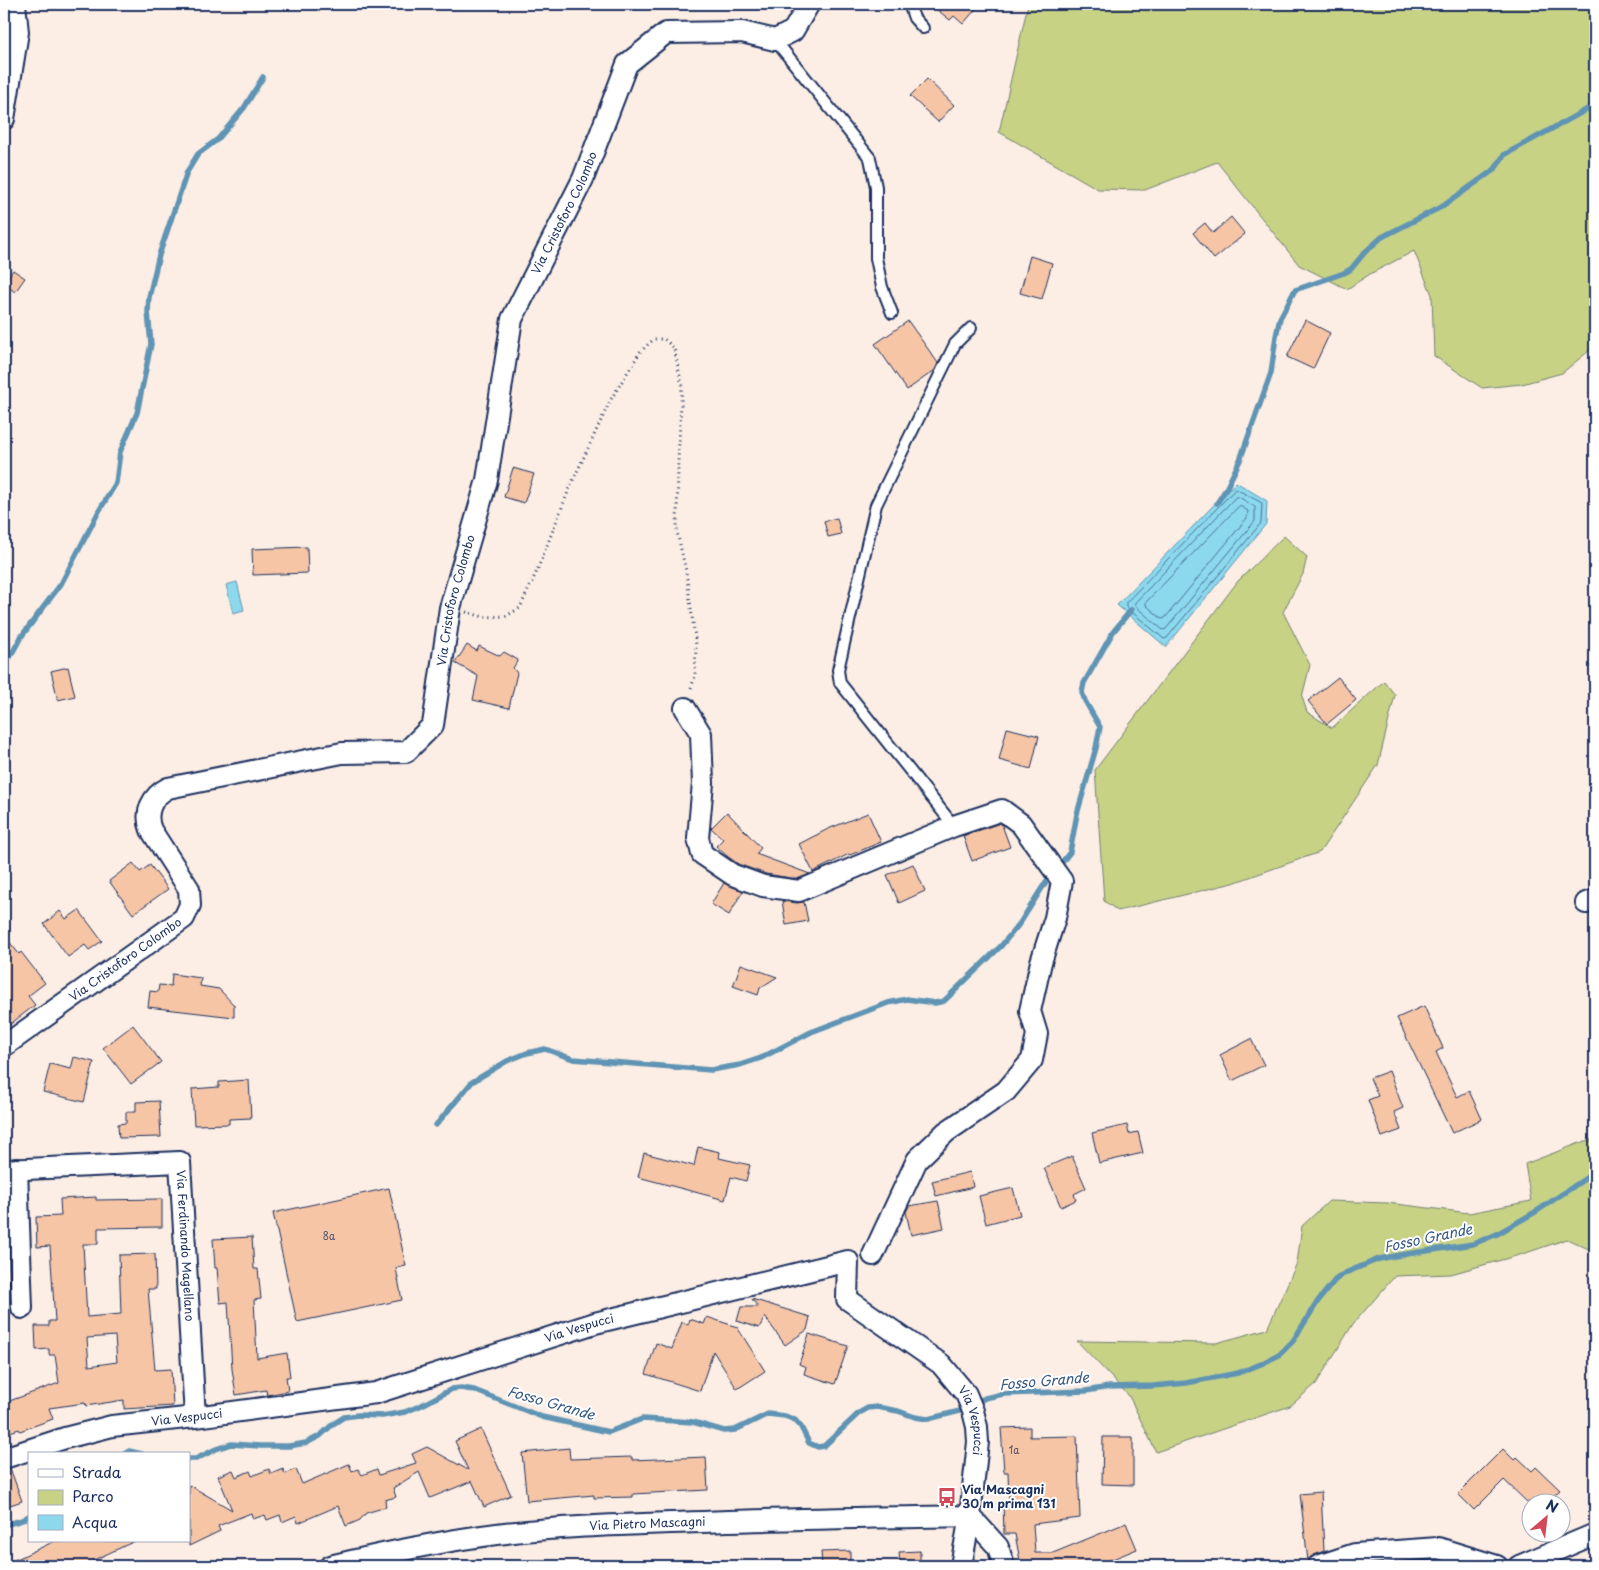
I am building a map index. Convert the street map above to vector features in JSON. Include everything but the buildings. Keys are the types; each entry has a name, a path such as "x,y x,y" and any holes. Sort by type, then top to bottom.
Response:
{"street":[{"path":"4,119 18,32 15,4"},
{"path":"775,40 793,31 809,4"},
{"name":"Via Cristoforo Colombo","path":"4,1046 184,918 190,905 188,888 151,830 148,822 148,812 152,801 159,793 168,788 342,753 406,752 433,725 450,608 487,480 512,319 583,179 628,64 666,33 742,32 775,40"},
{"path":"685,708 701,734 703,783 698,838 702,854 733,875 763,886 799,891 954,826 1002,810 1021,824 1062,881 1055,918 1041,962 1030,1012 1037,1034 1032,1060 1006,1091 946,1132 917,1160 873,1255"},
{"name":"Via Ferdinando Magellano","path":"10,1170 180,1162 195,1417"},
{"path":"10,1170 22,1308"},
{"name":"Via Vespucci","path":"4,1458 64,1438 112,1426 376,1393 595,1323 848,1261 847,1300 941,1364 966,1394 973,1411 978,1442 970,1516"},
{"path":"961,1566 970,1516"},
{"path":"970,1516 998,1547 1004,1566"},
{"name":"Via Pietro Mascagni","path":"330,1566 420,1545 547,1529 719,1521 970,1516"},
{"path":"1519,1566 1595,1534"},
{"path":"1318,1566 1355,1554 1438,1548 1497,1566"}],"lane":[{"path":"909,4 914,18 922,28"},
{"path":"775,40 870,158 876,186 876,258 882,287 892,313"},
{"path":"954,826 840,683 838,670 876,505 955,344 971,328"}],"path":[{"path":"450,608 484,617 506,616 520,608 570,487 611,399 640,352 654,339 664,339 674,348 682,385 677,532 686,571 696,645 695,676 685,708"}],"green space":[{"path":"1028,4 1595,4 1595,346 1562,373 1522,384 1482,388 1434,356 1432,295 1414,251 1370,274 1347,289 1299,265 1217,162 1145,190 1098,189 999,132"},
{"path":"1284,536 1307,557 1303,574 1283,612 1310,665 1302,697 1307,712 1332,728 1384,681 1395,695 1378,765 1320,852 1233,883 1118,911 1104,901 1095,770 1238,581"},
{"path":"1595,1139 1595,1252 1567,1239 1523,1254 1451,1274 1395,1276 1353,1324 1316,1384 1290,1406 1156,1452 1129,1396 1077,1341 1216,1343 1267,1329 1297,1263 1302,1226 1329,1201 1388,1203 1469,1213 1531,1201 1525,1164"}],"water":[{"path":"1236,482 1267,501 1266,524 1166,647 1117,605"},
{"path":"237,582 244,610 233,613 226,585"}],"waterway":[{"path":"4,668 21,637 61,584 99,511 116,483 120,452 137,413 151,344 148,312 149,297 159,255 187,172 198,154 218,139 244,108 263,77"},
{"path":"1217,503 1240,460 1271,373 1280,318 1295,290 1351,269 1365,252 1382,237 1443,206 1495,169 1504,155 1595,105"},
{"path":"436,1125 472,1082 507,1061 527,1053 545,1049 573,1059 711,1070 740,1065 761,1058 811,1032 888,1003 907,999 935,1003 944,1001 1001,946 1020,923 1042,888 1070,852 1077,814 1096,748 1100,727 1085,701 1082,692 1084,683 1113,632 1131,610"},
{"name":"Fosso Grande","path":"190,1459 196,1459 231,1444 289,1446 306,1443 320,1436 344,1417 358,1415 382,1416 405,1412 452,1389 461,1388 474,1390 542,1417 609,1432 642,1419 693,1422 724,1431 735,1430 768,1414 785,1416 795,1420 809,1443 818,1447 824,1446 859,1413 868,1408 877,1407 928,1419 960,1411 985,1398 1003,1394 1153,1386 1186,1383 1238,1373 1279,1355 1293,1341 1318,1301 1335,1280 1345,1273 1379,1259 1473,1244 1497,1234 1537,1211 1595,1172"},
{"name":"Fosso Grande","path":"127,1452 133,1452"},
{"name":"Fosso Grande","path":"4,1525 28,1517"}],"place":[{"name":"Via Mascagni 30 m prima 131","path":"947,1497"}]}
